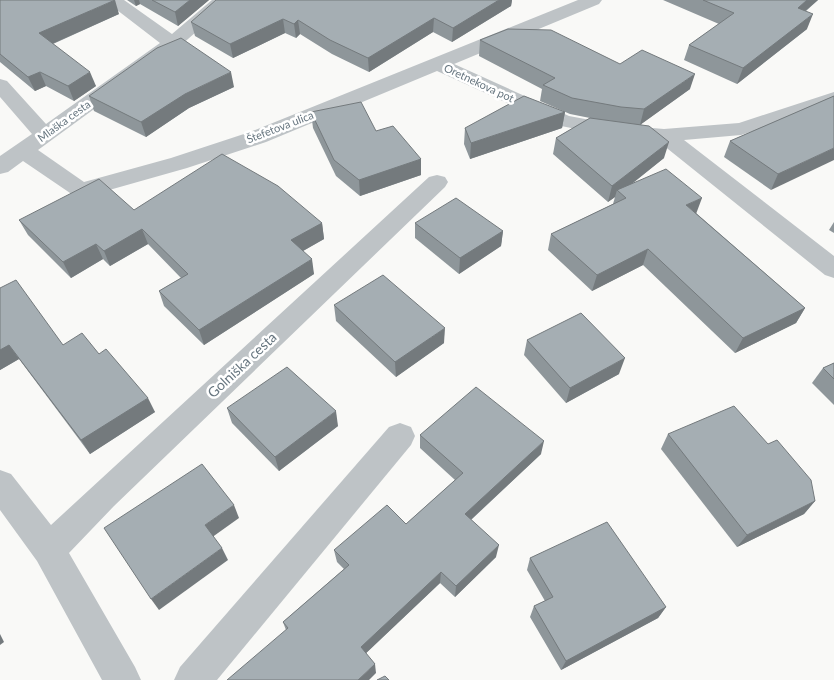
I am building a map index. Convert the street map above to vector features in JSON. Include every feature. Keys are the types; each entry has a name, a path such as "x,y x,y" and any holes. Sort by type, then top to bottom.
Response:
{"street":[{"path":"114,0 172,43"},
{"name":"Mlaška cesta","path":"0,167 172,43 223,0"},
{"name":"Štefetova ulica","path":"24,151 81,190 179,163 258,137 593,0"},
{"name":"Oretnekova pot","path":"438,64 563,121 617,131 664,135 741,129 834,98"},
{"path":"0,85 44,135"},
{"path":"664,135 834,269"},
{"name":"Golniška cesta","path":"49,550 103,496 437,182"},
{"path":"193,680 400,436"},
{"path":"0,484 49,550 122,680"}],"building":[{"path":"0,0 115,0 39,33 90,72 68,86 40,72 28,77 0,54"},
{"path":"152,0 190,0 175,12"},
{"path":"216,0 499,0 453,28 434,18 368,58 330,40 298,20 294,24 283,19 230,44 191,22"},
{"path":"703,0 807,0 798,8 813,14 743,68 689,45 734,13"},
{"path":"508,29 551,30 620,64 642,50 695,74 644,109 572,98 543,85 555,78 480,40"},
{"path":"181,38 231,72 185,94 141,122 89,96 157,48"},
{"path":"524,96 565,112 471,143 465,128"},
{"path":"834,96 834,148 778,174 730,141"},
{"path":"361,102 376,131 393,126 421,159 359,180 334,160 311,112"},
{"path":"590,118 649,126 669,142 612,186 556,138"},
{"path":"222,154 278,186 322,223 291,240 312,259 199,330 159,291 188,274 142,229 104,251 96,244 63,262 19,220 99,179 134,210"},
{"path":"666,169 702,198 686,205 805,308 743,338 648,249 597,275 551,234 626,198 617,190"},
{"path":"456,198 503,231 460,258 415,223"},
{"path":"383,275 445,328 395,362 334,305"},
{"path":"16,280 63,345 82,333 99,354 106,349 148,398 81,440 9,345 0,350 0,288"},
{"path":"581,313 625,358 570,388 527,340"},
{"path":"834,363 834,379 823,368"},
{"path":"287,367 336,411 275,457 227,408"},
{"path":"476,387 544,441 465,514 499,545 456,586 441,572 361,647 375,664 358,680 227,680 288,628 283,622 349,565 334,550 387,505 406,524 463,473 420,435"},
{"path":"734,406 768,444 777,440 811,480 815,501 747,535 668,434"},
{"path":"202,464 234,505 205,525 222,548 151,599 104,528"},
{"path":"607,522 666,607 566,661 534,606 553,597 530,558"},
{"path":"385,676 389,680 377,680"}]}
